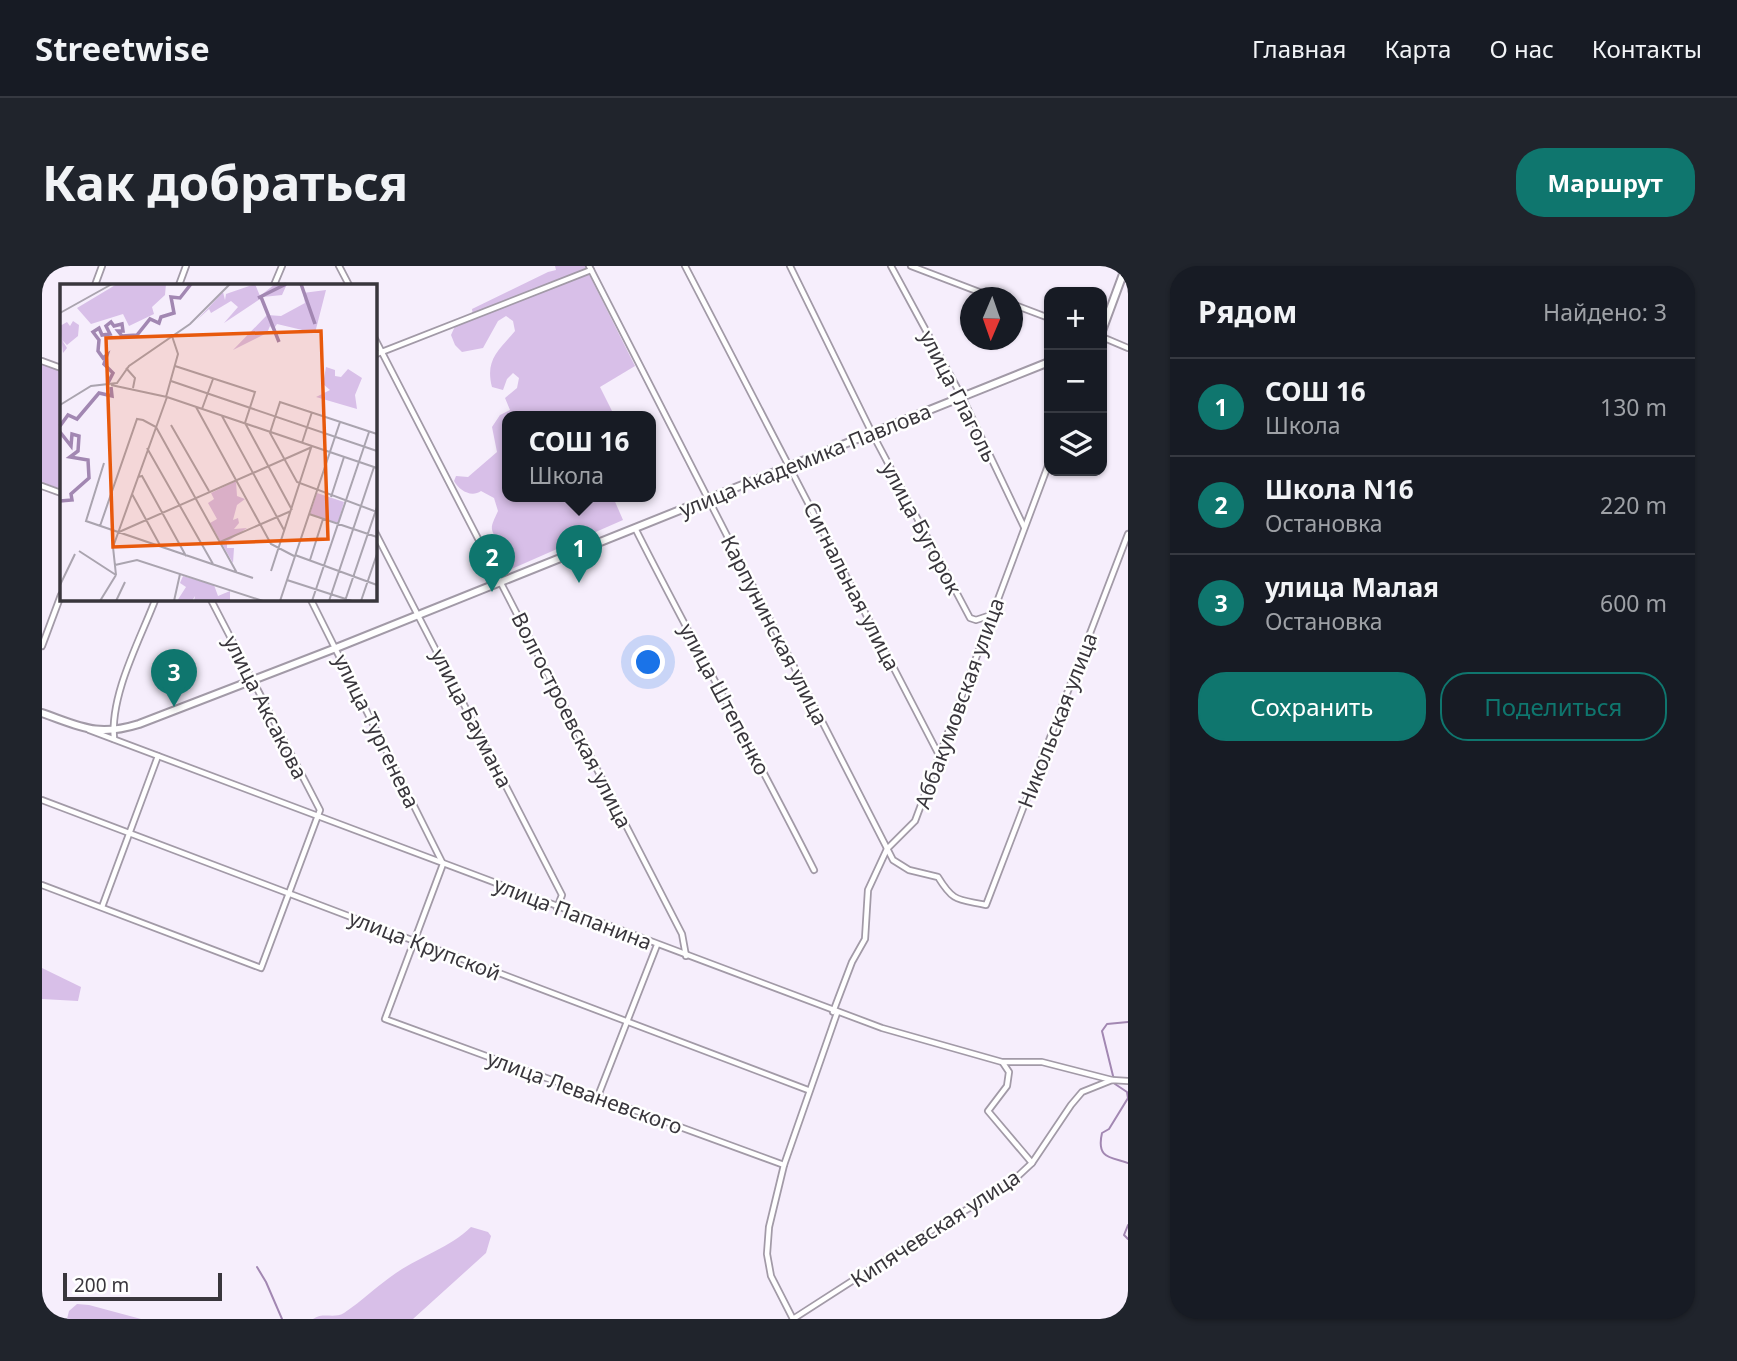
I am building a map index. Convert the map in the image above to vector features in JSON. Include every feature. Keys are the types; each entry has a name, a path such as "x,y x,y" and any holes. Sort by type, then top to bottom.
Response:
{"street":[{"path":"94,284 102,266"},
{"path":"178,284 186,266"},
{"path":"274,284 282,266"},
{"path":"340,266 349,284"},
{"name":"Сигнальная улица","path":"685,266 940,757"},
{"name":"улица Бугорок","path":"790,266 872,433 970,618 981,619 992,614"},
{"name":"улица Глаголь","path":"891,266 962,397 1024,528"},
{"path":"911,266 966,287"},
{"path":"1107,317 1126,266"},
{"path":"376,354 590,268"},
{"name":"Карпунинская улица","path":"590,268 893,860 900,866 938,877 950,895 956,899 986,905"},
{"path":"1023,308 1044,316"},
{"path":"1107,340 1128,348"},
{"name":"Волгостроевская улица","path":"376,341 682,934 686,957"},
{"path":"42,361 60,368"},
{"name":"улица Академика Павлова","path":"89,730 113,731 168,718 252,681 1044,364"},
{"name":"Аббакумовская улица","path":"793,1319 771,1276 767,1254 769,1227 784,1165 852,961 865,939 868,890 887,849 915,821 1044,476"},
{"path":"42,486 60,493"},
{"name":"улица Штепенко","path":"635,528 814,870"},
{"name":"улица Баумана","path":"376,534 562,895 557,908"},
{"name":"Никольская улица","path":"986,905 1128,534"},
{"path":"42,646 60,598"},
{"path":"114,739 114,719 126,671 155,600"},
{"name":"улица Аксакова","path":"211,600 320,810 318,817"},
{"name":"улица Тургенева","path":"311,600 443,864"},
{"name":"улица Папанина","path":"42,713 834,1012 1002,1062 1042,1062 1112,1080"},
{"path":"102,907 158,756"},
{"name":"улица Крупской","path":"42,800 808,1090"},
{"path":"42,885 261,968 318,817"},
{"path":"414,941 443,864"},
{"name":"улица Леваневского","path":"414,941 385,1018 784,1165"},
{"path":"598,1096 657,945"},
{"path":"1002,1062 1009,1072 1007,1086 988,1111 1032,1163"},
{"name":"Кипячевская улица","path":"793,1319 1018,1176 1032,1163 1071,1105 1083,1092 1112,1080 1128,1081"}],"shaded area":[{"path":"555,266 585,266 635,366 600,387 612,411 508,411 510,410 505,398 517,388 519,378 513,373 507,379 503,390 492,387 490,370 494,356 515,331 513,321 506,316 498,321 483,348 462,352 451,335 457,322 473,317 472,309 556,270"},
{"path":"42,364 60,371 60,489 42,482"},
{"path":"502,414 502,502 615,502 623,520 500,574 492,558 500,545 492,528 498,511 494,498 481,491 473,494 466,492 454,481 456,476 468,477 497,452 492,427"},
{"path":"42,968 81,987 78,1001 42,999"},
{"path":"471,1227 488,1232 491,1236 486,1253 413,1319 313,1319 344,1313 396,1273 454,1241"},
{"path":"77,1304 141,1319 67,1319 69,1311"}],"waterway":[{"path":"1128,1022 1107,1024 1102,1031 1115,1084 1127,1092 1128,1098 1109,1129 1102,1133 1101,1142 1106,1156 1128,1163"},
{"path":"1128,1225 1124,1235 1128,1239"},
{"path":"257,1267 282,1319"}],"place":[{"name":"СОШ 16","path":"579,583"},
{"name":"Школа N16","path":"492,592"},
{"name":"улица Малая","path":"174,707"}]}
